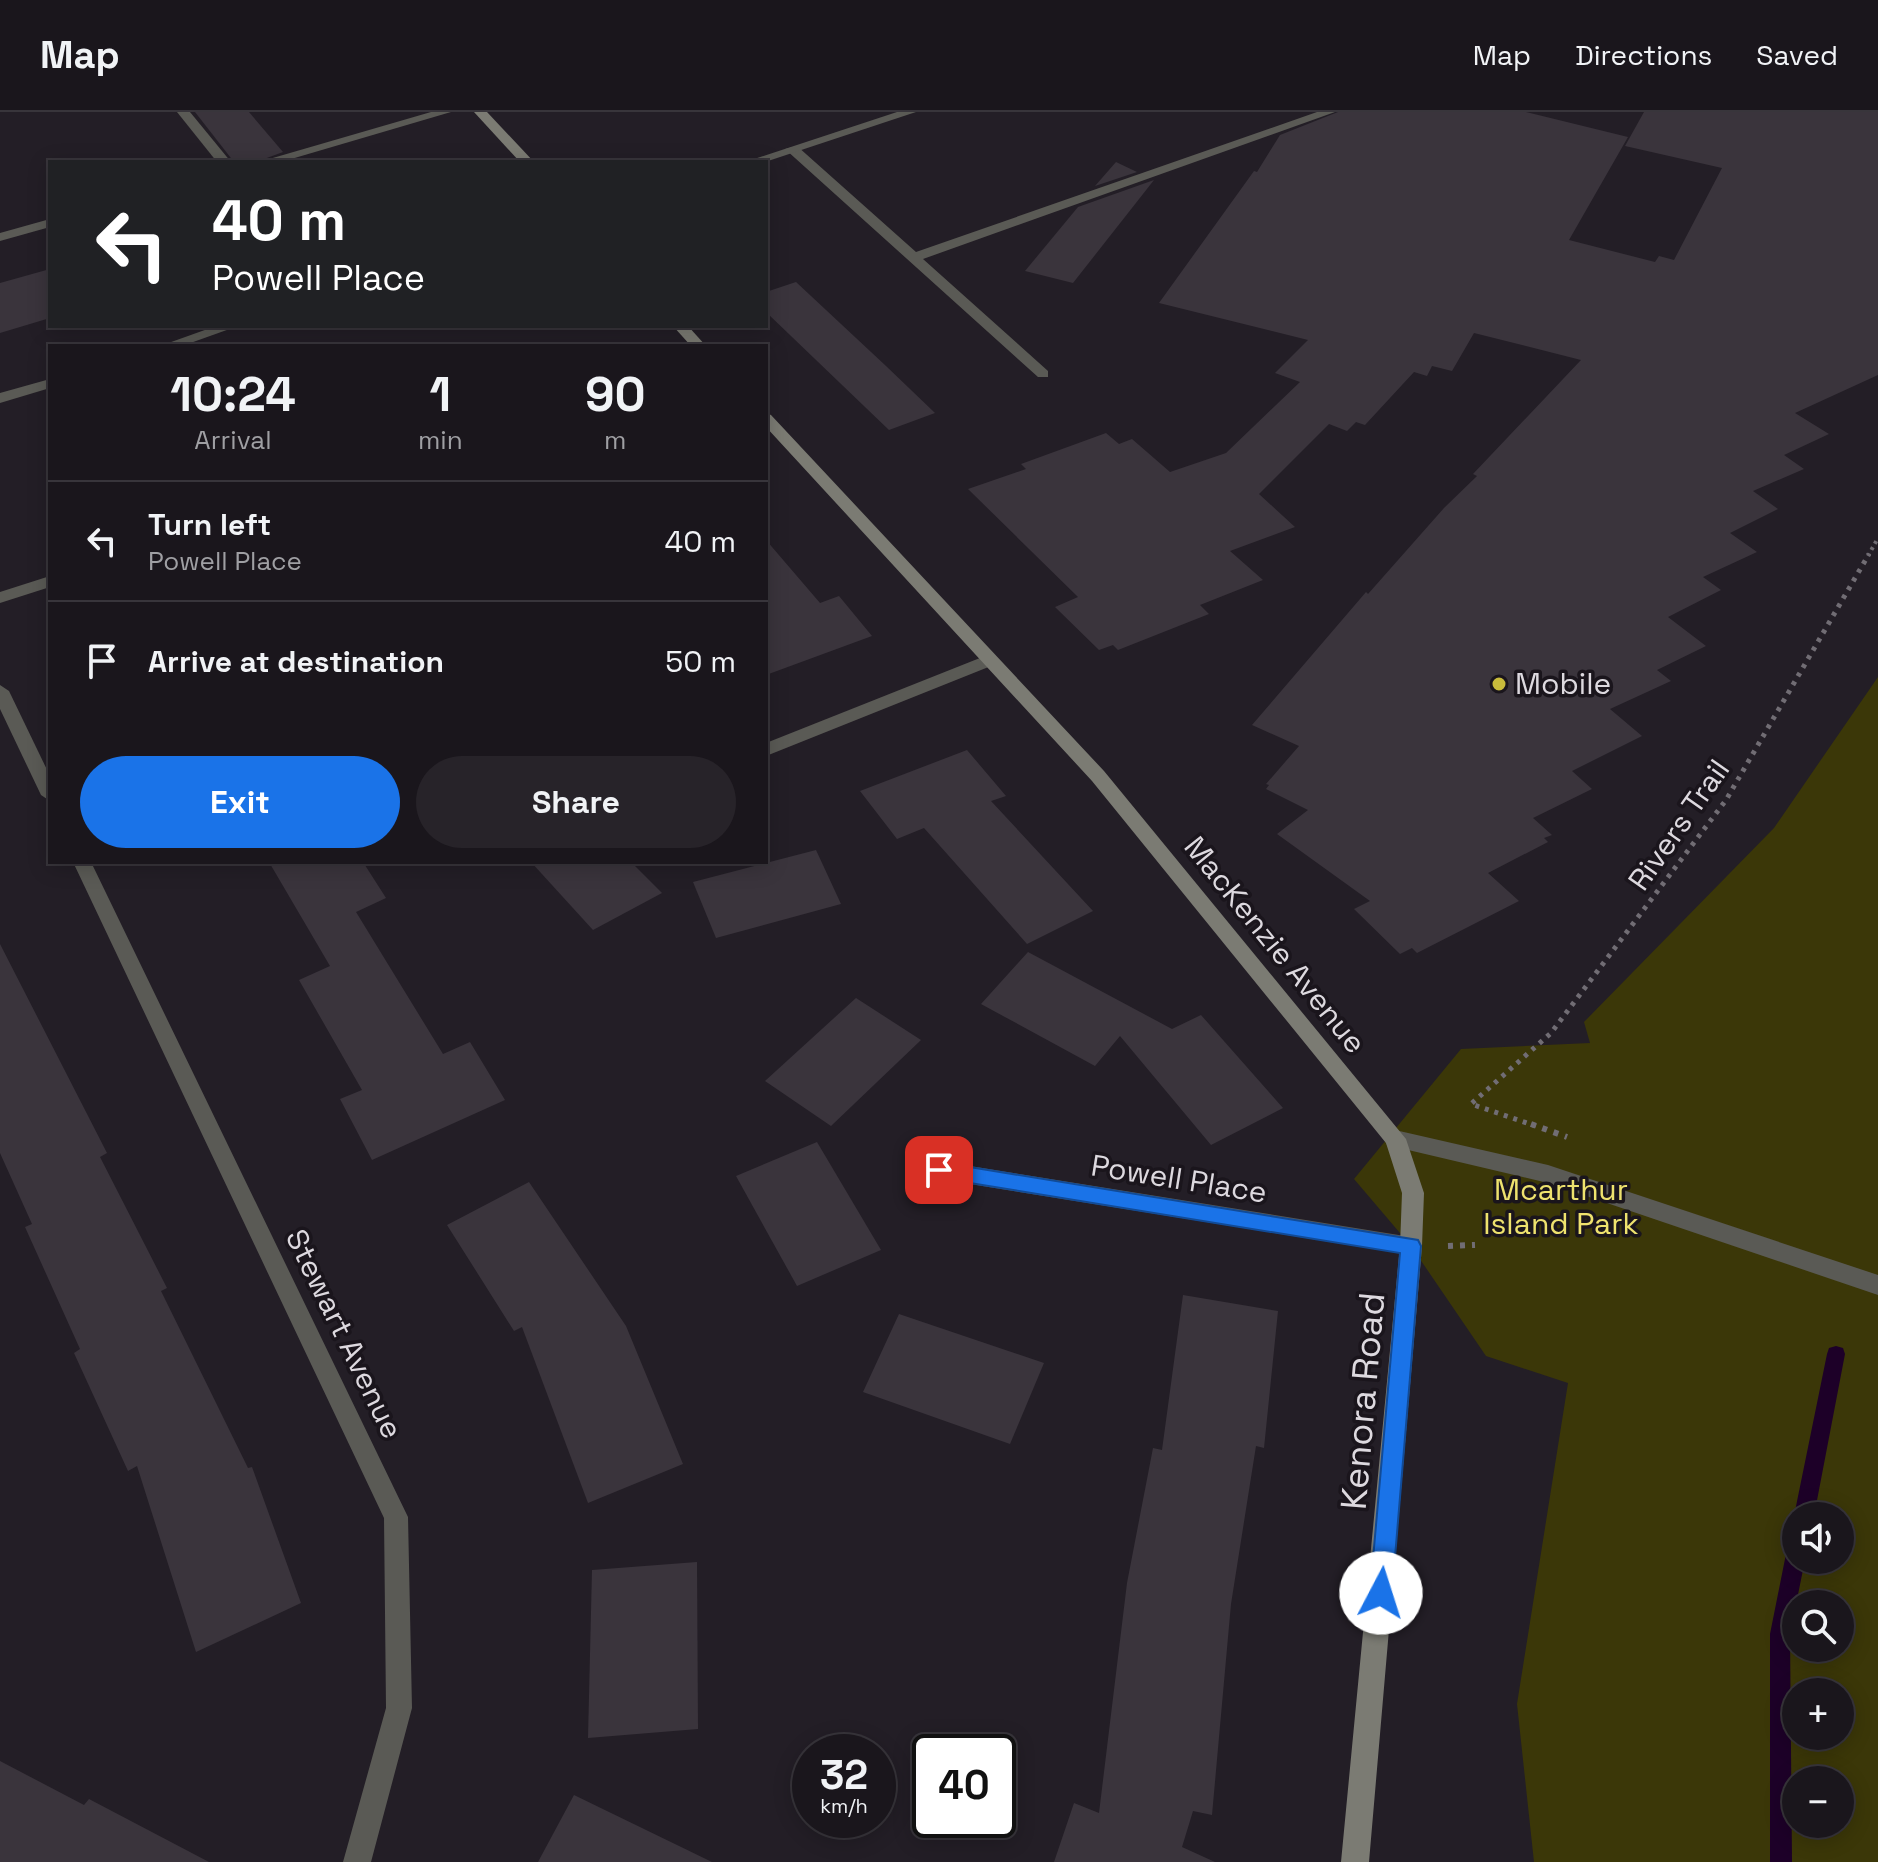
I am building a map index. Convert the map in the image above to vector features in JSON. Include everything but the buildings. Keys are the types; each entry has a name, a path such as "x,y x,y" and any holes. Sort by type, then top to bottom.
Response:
{"street":[{"path":"183,112 222,160"},
{"path":"273,160 445,112"},
{"path":"480,112 525,160"},
{"path":"758,160 910,112"},
{"path":"913,258 1329,112"},
{"path":"792,149 1043,374"},
{"path":"0,237 48,224"},
{"path":"173,344 225,328"},
{"path":"682,328 697,344"},
{"path":"0,398 48,384"},
{"name":"MacKenzie Avenue","path":"768,420 1098,776 1395,1139"},
{"path":"0,598 48,582"},
{"path":"768,749 990,660"},
{"path":"0,691 48,791"},
{"name":"Stewart Avenue","path":"83,864 396,1517 399,1708 357,1862"},
{"path":"1395,1139 1548,1174 1878,1285"},
{"name":"Kenora Road","path":"1355,1862 1411,1246 1413,1193 1395,1139"},
{"name":"Powell Place","path":"939,1170 1411,1246"}],"path":[{"name":"Rivers Trail","path":"1471,1104 1551,1033 1726,800 1878,538"}],"green space":[{"name":"Mcarthur Island Park","path":"1878,677 1878,1862 1534,1862 1517,1704 1568,1383 1486,1356 1411,1246 1354,1179 1461,1049 1590,1043 1584,1022 1774,828"}],"waterway":[{"path":"1807,1502 1836,1354"},
{"path":"1781,1862 1780,1634 1792,1574"}],"place":[{"name":"Mobile","path":"1499,684"}],"route":[{"path":"939,1170 1411,1246 1381,1593"}]}
